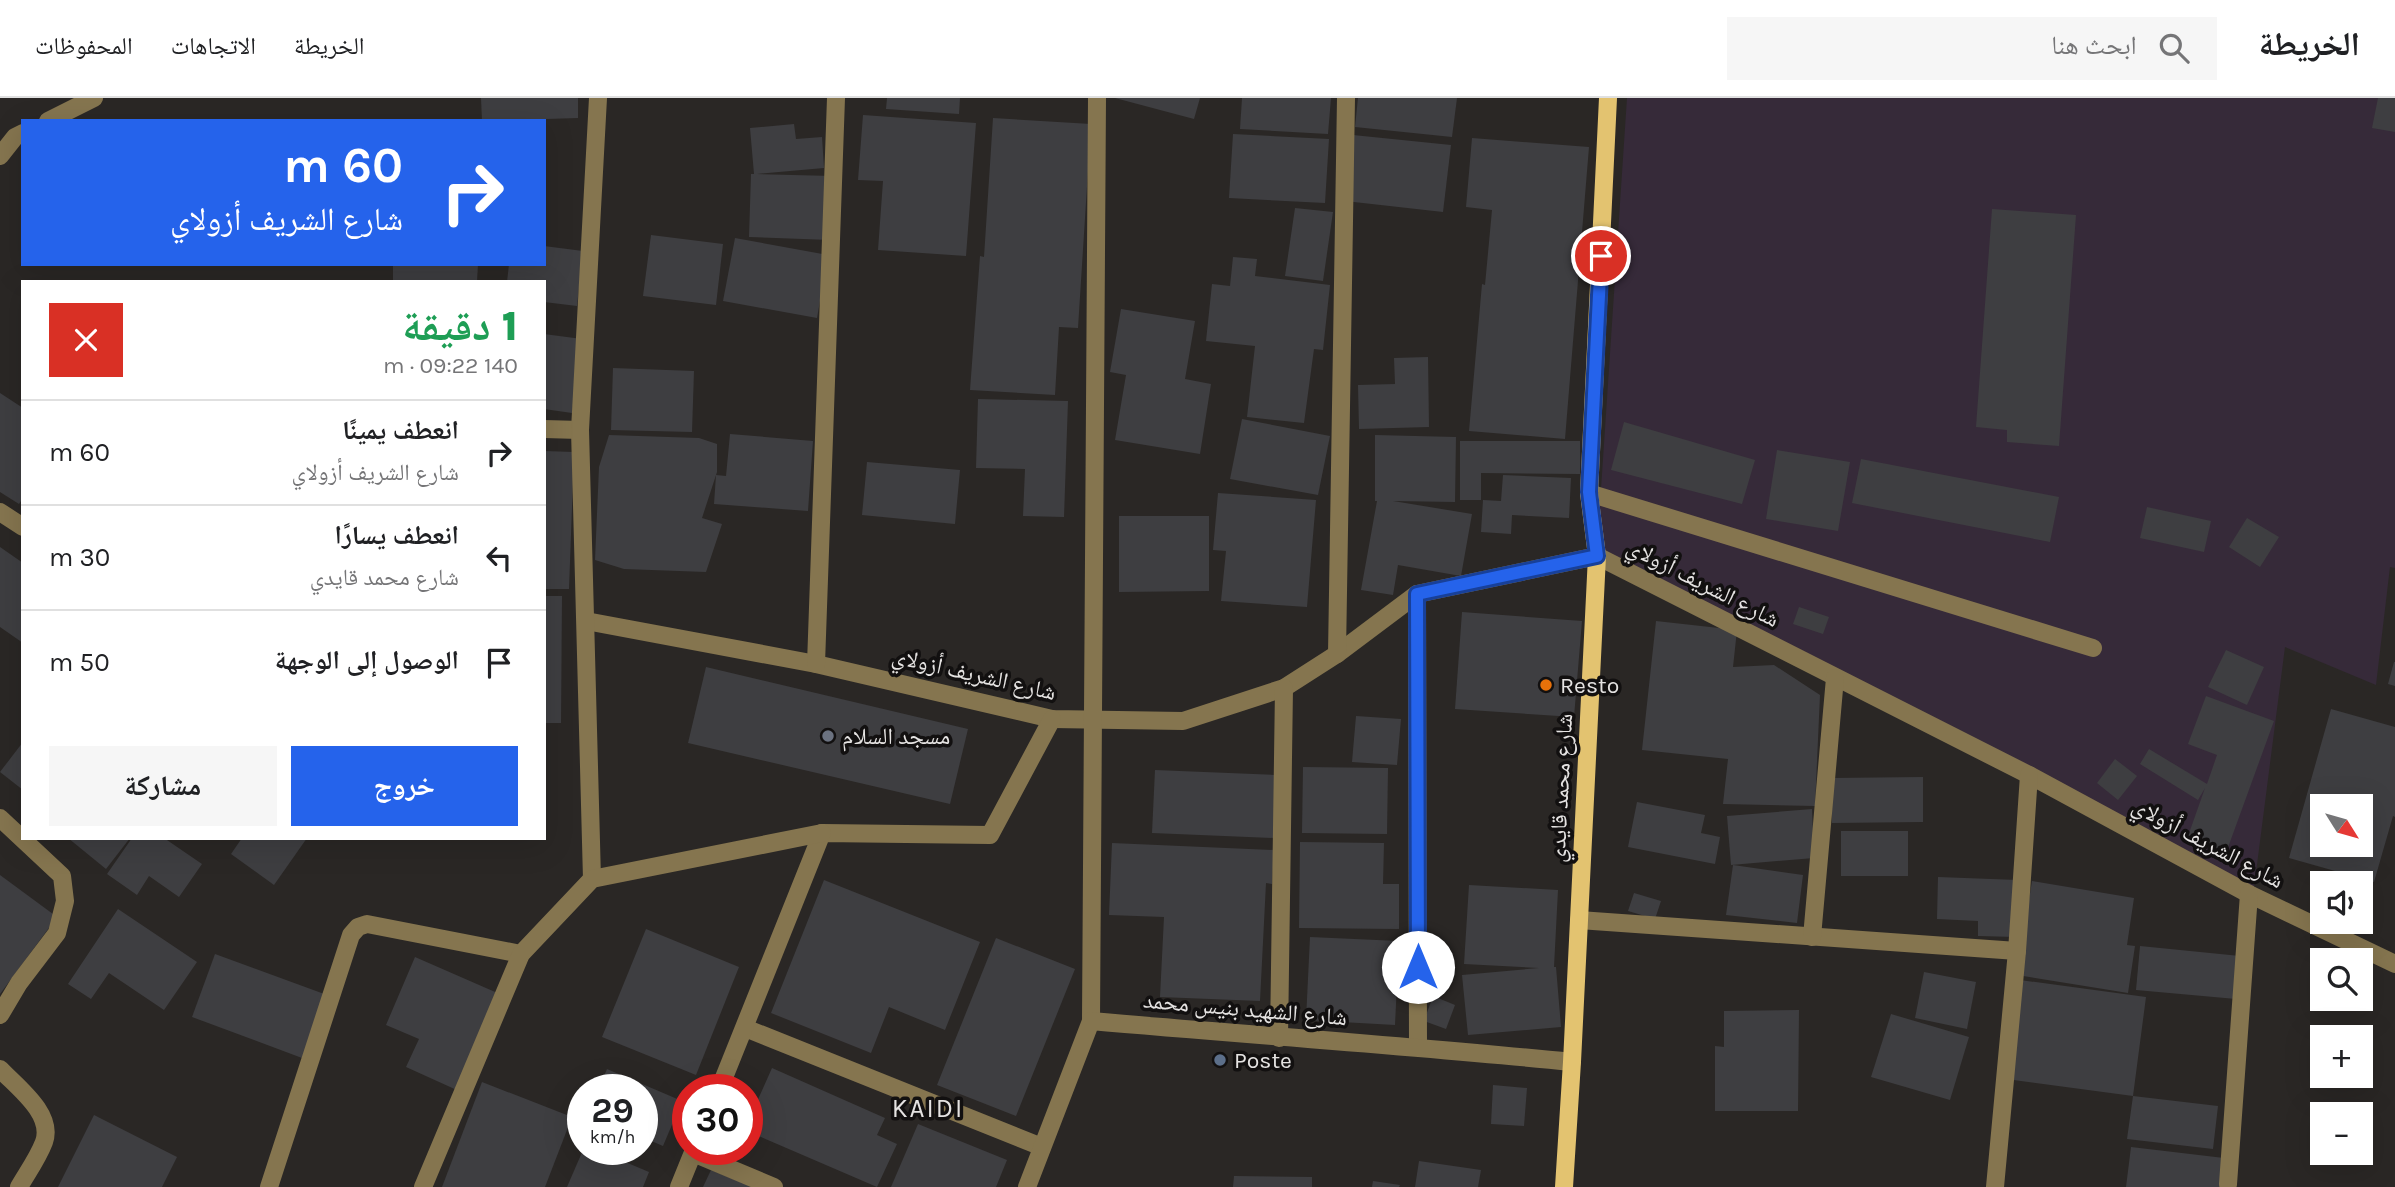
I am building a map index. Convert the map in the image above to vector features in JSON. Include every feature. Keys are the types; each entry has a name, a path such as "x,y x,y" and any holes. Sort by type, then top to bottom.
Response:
{"main road":[{"name":"شارع محمد قايدي","path":"1564,1187 1597,556 1589,492 1608,98"}],"street":[{"path":"52,119 94,98"},
{"path":"592,879 580,430 598,98"},
{"path":"816,664 836,98"},
{"path":"1027,1187 1091,1021 1097,98"},
{"path":"1337,654 1346,98"},
{"path":"0,156 15,137 21,134"},
{"path":"546,429 580,430"},
{"path":"1589,492 2093,648"},
{"path":"0,512 21,526"},
{"name":"شارع الشريف أزولاي","path":"586,621 816,664 1052,719 1183,721 1284,688 1337,654 1417,594 1597,556 2029,775 2249,894 2395,964"},
{"path":"1417,594 1418,1047"},
{"path":"1812,937 1835,678"},
{"path":"1279,1038 1284,688"},
{"path":"423,1187 521,954 592,879 822,833 990,835 1052,719"},
{"path":"1995,1187 2017,951 2029,775"},
{"path":"0,818 21,838"},
{"path":"726,1074 822,833"},
{"path":"0,1016 19,983 57,933 65,901 62,876 24,840"},
{"path":"2228,1184 2249,894"},
{"path":"1579,920 2017,951"},
{"path":"269,1187 351,935 358,927 367,924 521,954"},
{"name":"شارع الشهيد بنيس محمد","path":"1091,1021 1572,1062"},
{"path":"745,1028 1042,1147"},
{"path":"0,1069 38,1109 46,1126 44,1141 19,1187"},
{"path":"679,1187 688,1165"},
{"path":"724,1165 774,1187"}],"shaded area":[{"path":"1627,98 2395,98 2395,568 2390,567 2376,685 2285,647 2254,888 1597,549"}],"building":[{"path":"481,98 578,98 578,118 482,119"},
{"path":"887,98 960,98 959,114 886,109"},
{"path":"1115,98 1200,98 1194,119"},
{"path":"1242,98 1331,98 1328,134 1240,129"},
{"path":"1358,98 1457,98 1452,137 1355,127"},
{"path":"2378,98 2395,98 2395,132 2372,128"},
{"path":"863,115 976,123 966,256 878,250 883,181 858,180"},
{"path":"993,118 1091,124 1078,328 1059,327 1055,395 970,390 980,256 984,257"},
{"path":"794,124 796,139 822,137 824,168 757,174 833,176 830,240 749,237 751,174 754,174 750,128"},
{"path":"1233,134 1329,139 1325,203 1229,198"},
{"path":"1353,135 1451,145 1443,212 1345,201"},
{"path":"1472,138 1589,147 1565,439 1469,431 1482,284 1485,285 1492,210 1466,207"},
{"path":"1295,208 1333,212 1323,281 1285,276"},
{"path":"1992,209 2076,215 2059,446 2007,442 2007,430 1976,427"},
{"path":"651,235 723,244 716,305 643,296"},
{"path":"735,238 828,255 817,318 723,301"},
{"path":"546,246 583,251 577,306 546,302 546,280 507,280 509,266 546,266"},
{"path":"1233,257 1257,259 1255,276 1330,285 1323,350 1314,349 1304,423 1247,417 1255,346 1206,341 1212,284 1230,286"},
{"path":"393,266 478,266 477,280 393,280"},
{"path":"1121,309 1195,321 1185,379 1211,384 1200,454 1115,440 1126,375 1110,372"},
{"path":"546,334 582,339 572,413 546,409"},
{"path":"1428,357 1429,427 1359,429 1358,385 1395,384 1394,358"},
{"path":"613,368 694,371 692,432 611,430"},
{"path":"0,393 21,407 21,501 19,504 0,492"},
{"path":"978,399 1068,401 1064,517 1023,516 1025,469 976,468"},
{"path":"1242,419 1330,436 1318,495 1230,479"},
{"path":"1624,422 1755,460 1742,504 1611,470"},
{"path":"730,434 813,441 808,511 714,504 716,475 726,476"},
{"path":"609,435 699,438 717,444 717,472 702,518 722,524 706,572 624,569 595,560 599,467"},
{"path":"1375,435 1456,437 1455,502 1393,501 1472,514 1461,576 1398,565 1393,595 1361,590 1377,501"},
{"path":"1460,441 1580,441 1580,474 1481,473 1481,500 1460,500"},
{"path":"1777,450 1850,462 1838,531 1766,519"},
{"path":"546,451 574,452 569,589 546,589"},
{"path":"1861,459 2059,497 2050,542 1852,503"},
{"path":"867,462 960,470 955,524 862,515"},
{"path":"1503,475 1571,478 1569,518 1512,515 1511,534 1481,532 1483,500 1501,501"},
{"path":"1218,493 1316,500 1307,607 1221,601 1226,551 1213,550"},
{"path":"2147,507 2211,521 2204,552 2140,538"},
{"path":"1119,516 1209,516 1209,591 1119,592"},
{"path":"2247,518 2279,537 2260,567 2229,547"},
{"path":"0,547 21,562 21,642 0,627"},
{"path":"546,596 562,596 561,723 546,723"},
{"path":"1799,607 1829,617 1823,634 1793,624"},
{"path":"1462,612 1582,621 1574,717 1455,709"},
{"path":"1656,621 1737,630 1733,667 1774,665 1820,695 1815,806 1723,804 1728,759 1642,750"},
{"path":"2226,650 2264,667 2247,705 2208,687"},
{"path":"2395,662 2395,686 2388,684"},
{"name":"مسجد السلام","path":"706,667 968,729 950,804 688,743"},
{"path":"2206,696 2274,721 2226,853 2187,839 2205,788 2198,800 2140,764 2149,749 2207,784 2217,755 2188,744"},
{"path":"2331,709 2395,727 2395,817 2393,816 2374,882 2373,871 2335,871 2289,858"},
{"path":"1356,716 1401,719 1397,765 1352,762"},
{"path":"21,745 21,788 0,772"},
{"path":"2115,759 2137,776 2118,800 2097,783"},
{"path":"1303,767 1388,768 1387,834 1302,833"},
{"path":"1155,770 1276,775 1274,838 1152,833"},
{"path":"1923,777 1923,822 1832,823 1832,778"},
{"path":"1637,802 1705,815 1701,833 1720,837 1715,864 1628,847"},
{"path":"1812,809 1814,858 1731,865 1727,816"},
{"path":"1841,831 1908,831 1908,876 1841,876"},
{"path":"70,840 128,840 106,869"},
{"path":"131,840 167,840 202,864 179,897 149,876 137,895 107,874"},
{"path":"241,840 306,840 274,885 231,854"},
{"path":"1300,842 1384,843 1383,884 1399,884 1399,929 1299,928"},
{"path":"1112,843 1274,850 1272,884 1266,883 1260,1001 1160,997 1164,917 1109,915"},
{"path":"1733,865 1803,875 1797,923 1726,915"},
{"path":"0,875 57,917 0,994"},
{"path":"1938,877 2018,880 2016,937 1978,936 1978,921 1937,919"},
{"path":"824,880 980,942 945,1030 889,1007 871,1053 771,1013"},
{"path":"2032,881 2134,898 2127,945 2135,946 2128,993 2017,975"},
{"path":"1469,885 1558,890 1554,967 1561,1027 1468,1035 1462,975 1539,968 1464,964"},
{"path":"1634,893 1661,901 1655,919 1628,911"},
{"path":"118,909 197,962 164,1010 109,973 91,999 68,984"},
{"path":"646,929 739,967 696,1074 602,1037"},
{"path":"1310,937 1399,941 1395,1025 1306,1020"},
{"path":"996,938 1075,969 1016,1116 937,1085"},
{"path":"2140,946 2240,956 2236,999 2136,990"},
{"path":"215,954 327,995 302,1058 192,1017"},
{"path":"415,957 502,995 459,1091 406,1067 419,1039 386,1025"},
{"path":"1924,972 1976,982 1967,1029 1915,1018"},
{"path":"2020,980 2146,997 2133,1096 2006,1079"},
{"path":"1433,996 1455,1005 1446,1029 1424,1021"},
{"path":"1799,1010 1798,1111 1715,1111 1715,1046 1724,1047 1724,1011"},
{"path":"1891,1014 1969,1037 1950,1100 1871,1077"},
{"path":"772,1068 885,1118 877,1135 897,1144 877,1187 763,1138 763,1088"},
{"path":"607,1069 619,1074 605,1074"},
{"path":"482,1082 567,1115 567,1130 545,1187 442,1187"},
{"path":"1493,1085 1527,1088 1524,1126 1491,1124"},
{"path":"658,1091 672,1097 672,1125 663,1146 658,1144"},
{"path":"2133,1096 2218,1106 2213,1149 2127,1139"},
{"path":"94,1115 177,1157 162,1187 58,1187"},
{"path":"918,1124 1007,1160 996,1187 891,1187"},
{"path":"2131,1147 2224,1158 2221,1187 2126,1187"},
{"path":"1419,1161 1481,1170 1478,1187 1415,1187"},
{"path":"577,1165 632,1165 649,1172 643,1187 567,1187"},
{"path":"711,1170 753,1187 703,1187"},
{"path":"1234,1176 1312,1177 1312,1187 1233,1187"},
{"path":"1373,1181 1400,1185 1372,1187"}],"place":[{"name":"Resto","path":"1546,685"},
{"name":"مسجد السلام","path":"828,736"},
{"name":"Poste","path":"1220,1060"}],"district":[{"name":"KAIDI","path":"928,1108"}],"route":[{"path":"1418,967 1417,594 1597,556 1589,492 1601,256"}]}
